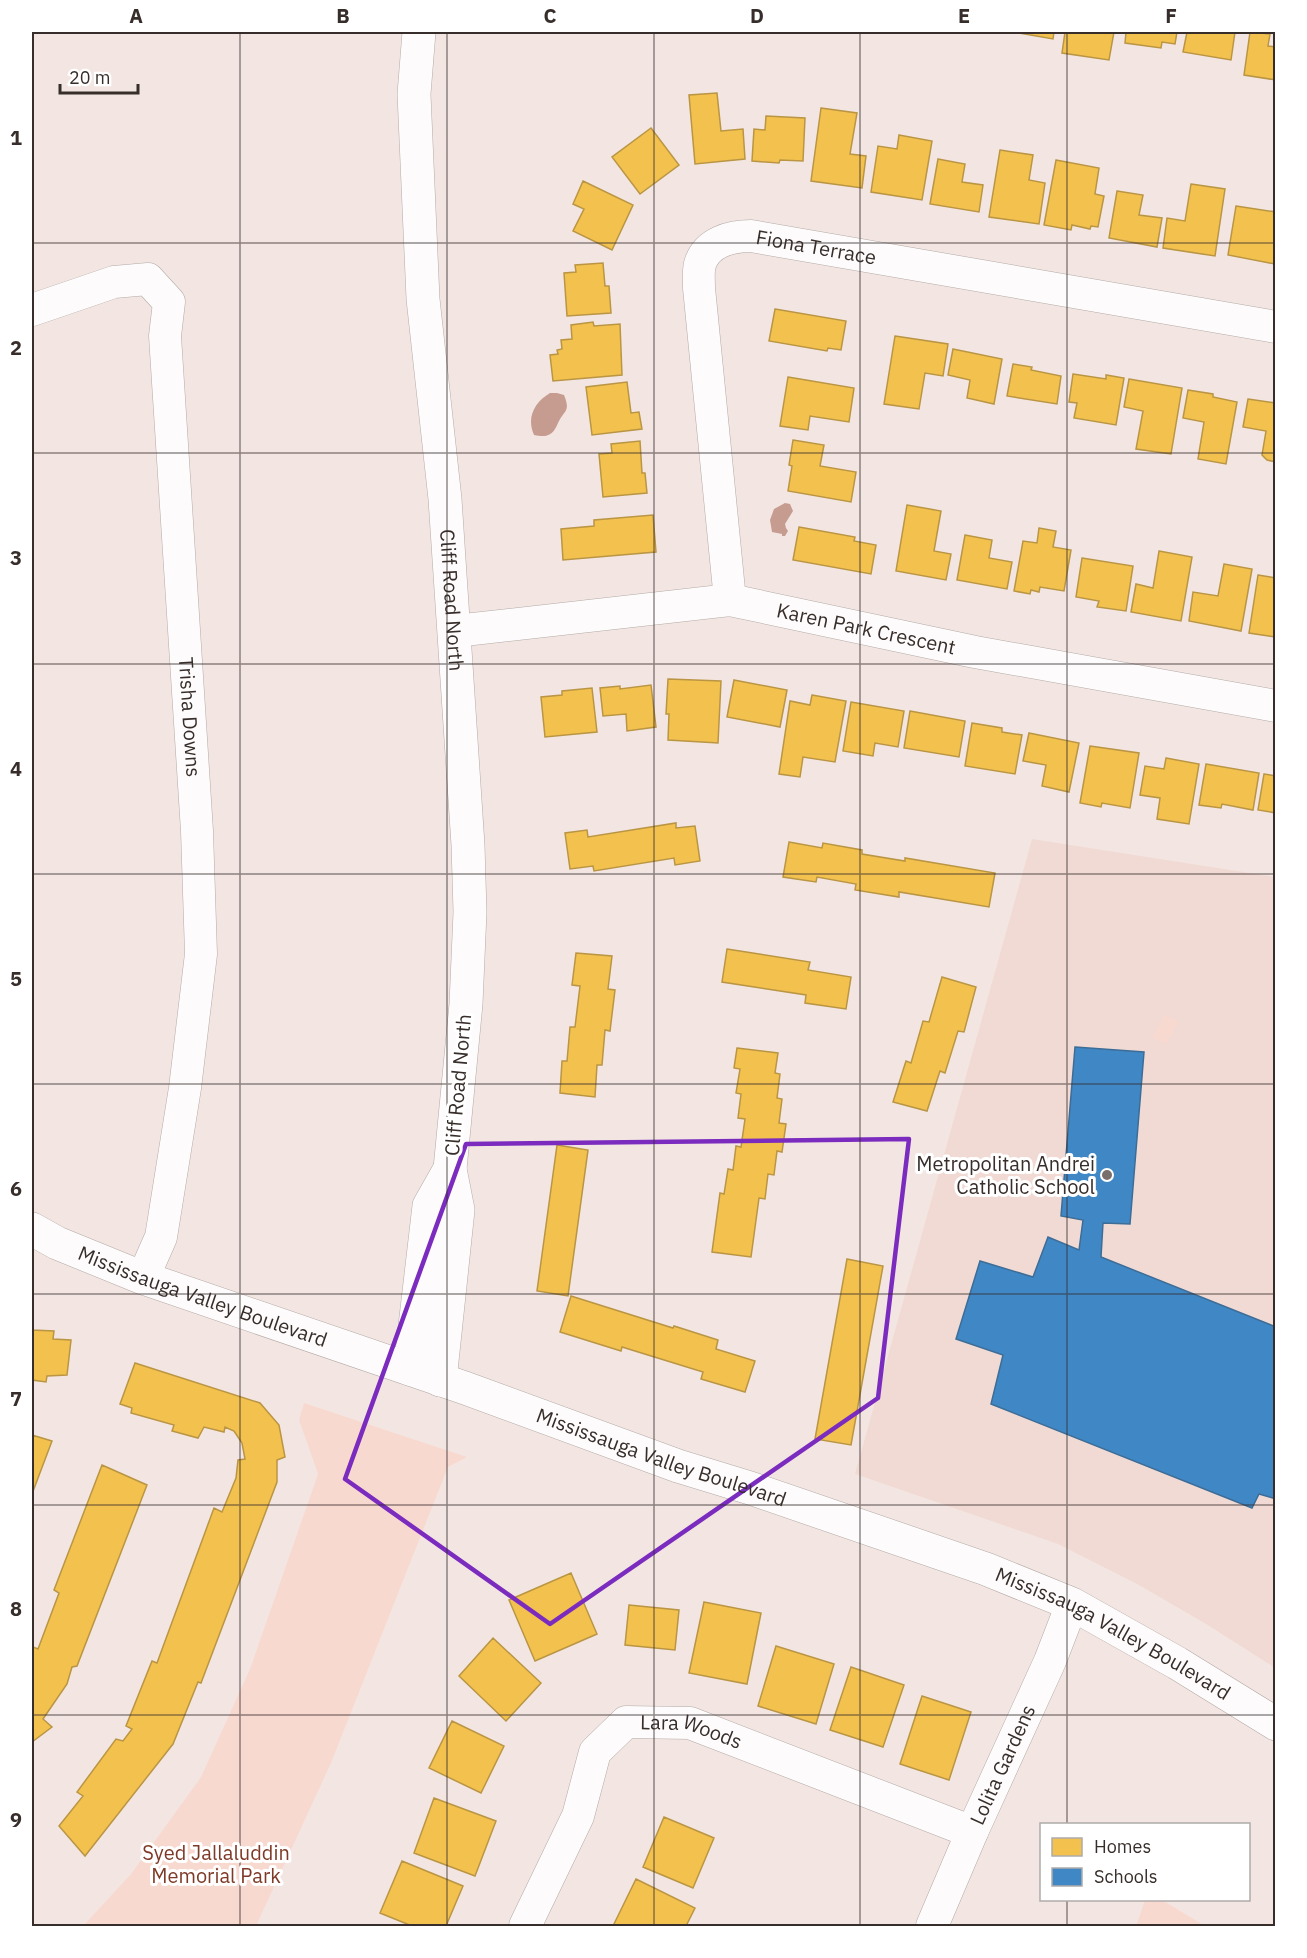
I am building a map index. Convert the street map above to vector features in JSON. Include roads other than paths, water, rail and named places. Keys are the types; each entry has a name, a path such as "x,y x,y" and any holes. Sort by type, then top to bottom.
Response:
{"street":[{"name":"Cliff Road North","path":"419,32 414,94 423,299 445,499 468,845 470,912 466,1004 450,1169 458,1210 440,1380"},
{"name":"Fiona Terrace","path":"730,600 699,288 700,264 710,249 719,242 728,238 751,236 1275,327"},
{"name":"Trisha Downs","path":"32,310 114,282 148,279 169,302 165,336 197,831 201,954 185,1088 161,1237 143,1278"},
{"name":"Karen Park Crescent","path":"454,631 730,600 975,652 1275,706"},
{"name":"Cliff Road North","path":"410,1369 429,1206 450,1169"},
{"name":"Mississauga Valley Boulevard","path":"32,1229 57,1243 143,1278 410,1369 678,1466 750,1488 986,1569 1072,1604 1177,1663 1275,1724"},
{"name":"Lolita Gardens","path":"933,1926 972,1832 1050,1661 1072,1604"},
{"name":"Lara Woods","path":"525,1926 578,1816 595,1752 626,1722 690,1723 972,1832"}],"place":[{"name":"Metropolitan Andrei Catholic School","path":"1107,1175"}],"park label":[{"name":"Syed Jallaluddin Memorial Park","path":"216,1864"}]}
